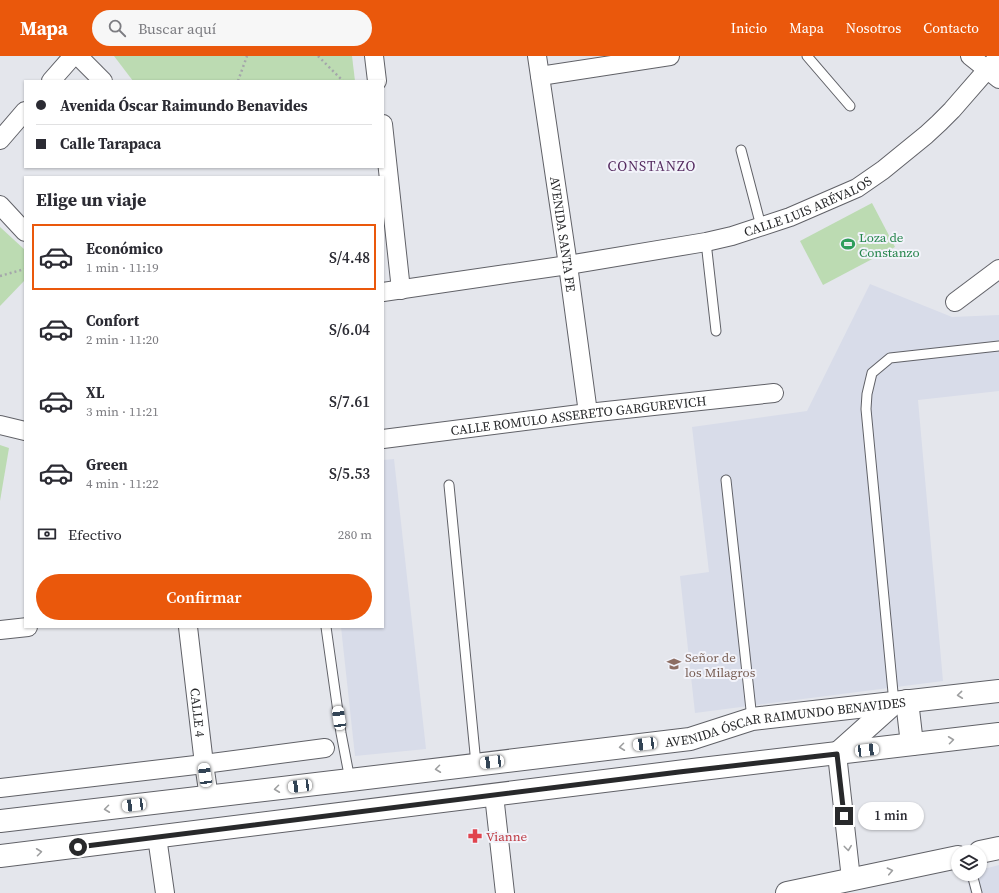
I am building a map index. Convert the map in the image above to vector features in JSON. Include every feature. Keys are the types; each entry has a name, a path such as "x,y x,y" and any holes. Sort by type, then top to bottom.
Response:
{"main road":[{"name":"AVENIDA ÓSCAR RAIMUNDO BENAVIDES","path":"0,821 690,739 752,720 999,691"},
{"path":"837,754 901,702 912,744"},
{"path":"0,856 999,734"},
{"path":"334,815 340,781"},
{"path":"987,851 999,848"},
{"path":"787,893 951,858"}],"street":[{"path":"52,80 73,56"},
{"path":"78,56 102,80"},
{"path":"374,56 377,80"},
{"name":"AVENIDA SANTA FE","path":"537,56 588,413"},
{"path":"540,76 670,56"},
{"path":"970,56 993,75"},
{"name":"CALLE LUIS ARÉVALOS","path":"384,292 568,266 706,242 732,236 790,217 857,188 883,170 926,136 952,110 993,75 999,56"},
{"path":"0,140 24,112"},
{"path":"384,134 401,290"},
{"path":"0,204 24,231"},
{"path":"955,302 999,269"},
{"name":"CALLE ROMULO ASSERETO GARGUREVICH","path":"384,439 588,413 774,393"},
{"path":"0,425 24,431"},
{"path":"0,630 24,627"},
{"name":"CALLE 4","path":"188,628 209,797"},
{"path":"0,788 325,748"},
{"path":"837,754 851,879"},
{"path":"494,795 505,893"},
{"path":"157,837 164,893"}],"lane":[{"path":"807,56 850,106"},
{"path":"741,150 761,226"},
{"path":"706,242 716,331"},
{"path":"901,702 866,409 867,394 872,373 890,358 999,346"},
{"path":"726,480 752,720"},
{"path":"449,485 476,764"},
{"path":"326,628 341,733 340,781"},
{"path":"974,881 977,893"}],"path":[{"path":"238,80 247,56"},
{"path":"318,56 342,80"},
{"path":"0,276 24,269"}],"shaded area":[{"path":"870,284 952,317 999,315 999,391 918,400 943,681 695,713 680,576 709,572 692,427 807,411"},
{"path":"394,459 426,749 355,756 341,628 384,628 384,460"},
{"path":"999,865 999,893 970,893 967,881 987,881 987,868"}],"green space":[{"path":"114,56 352,56 355,80 132,80"},
{"name":"Loza de Constanzo","path":"872,203 895,247 823,285 800,241"},
{"path":"0,227 24,249 24,281 0,306"},
{"path":"0,445 9,448 0,501"}],"place":[{"name":"Loza de Constanzo","path":"848,244"},
{"name":"Señor de los Milagros","path":"674,664"},
{"name":"Vianne","path":"475,836"}],"district":[{"name":"CONSTANZO","path":"652,166"}],"route":[{"path":"78,847 679,772 837,754 844,816"}]}
